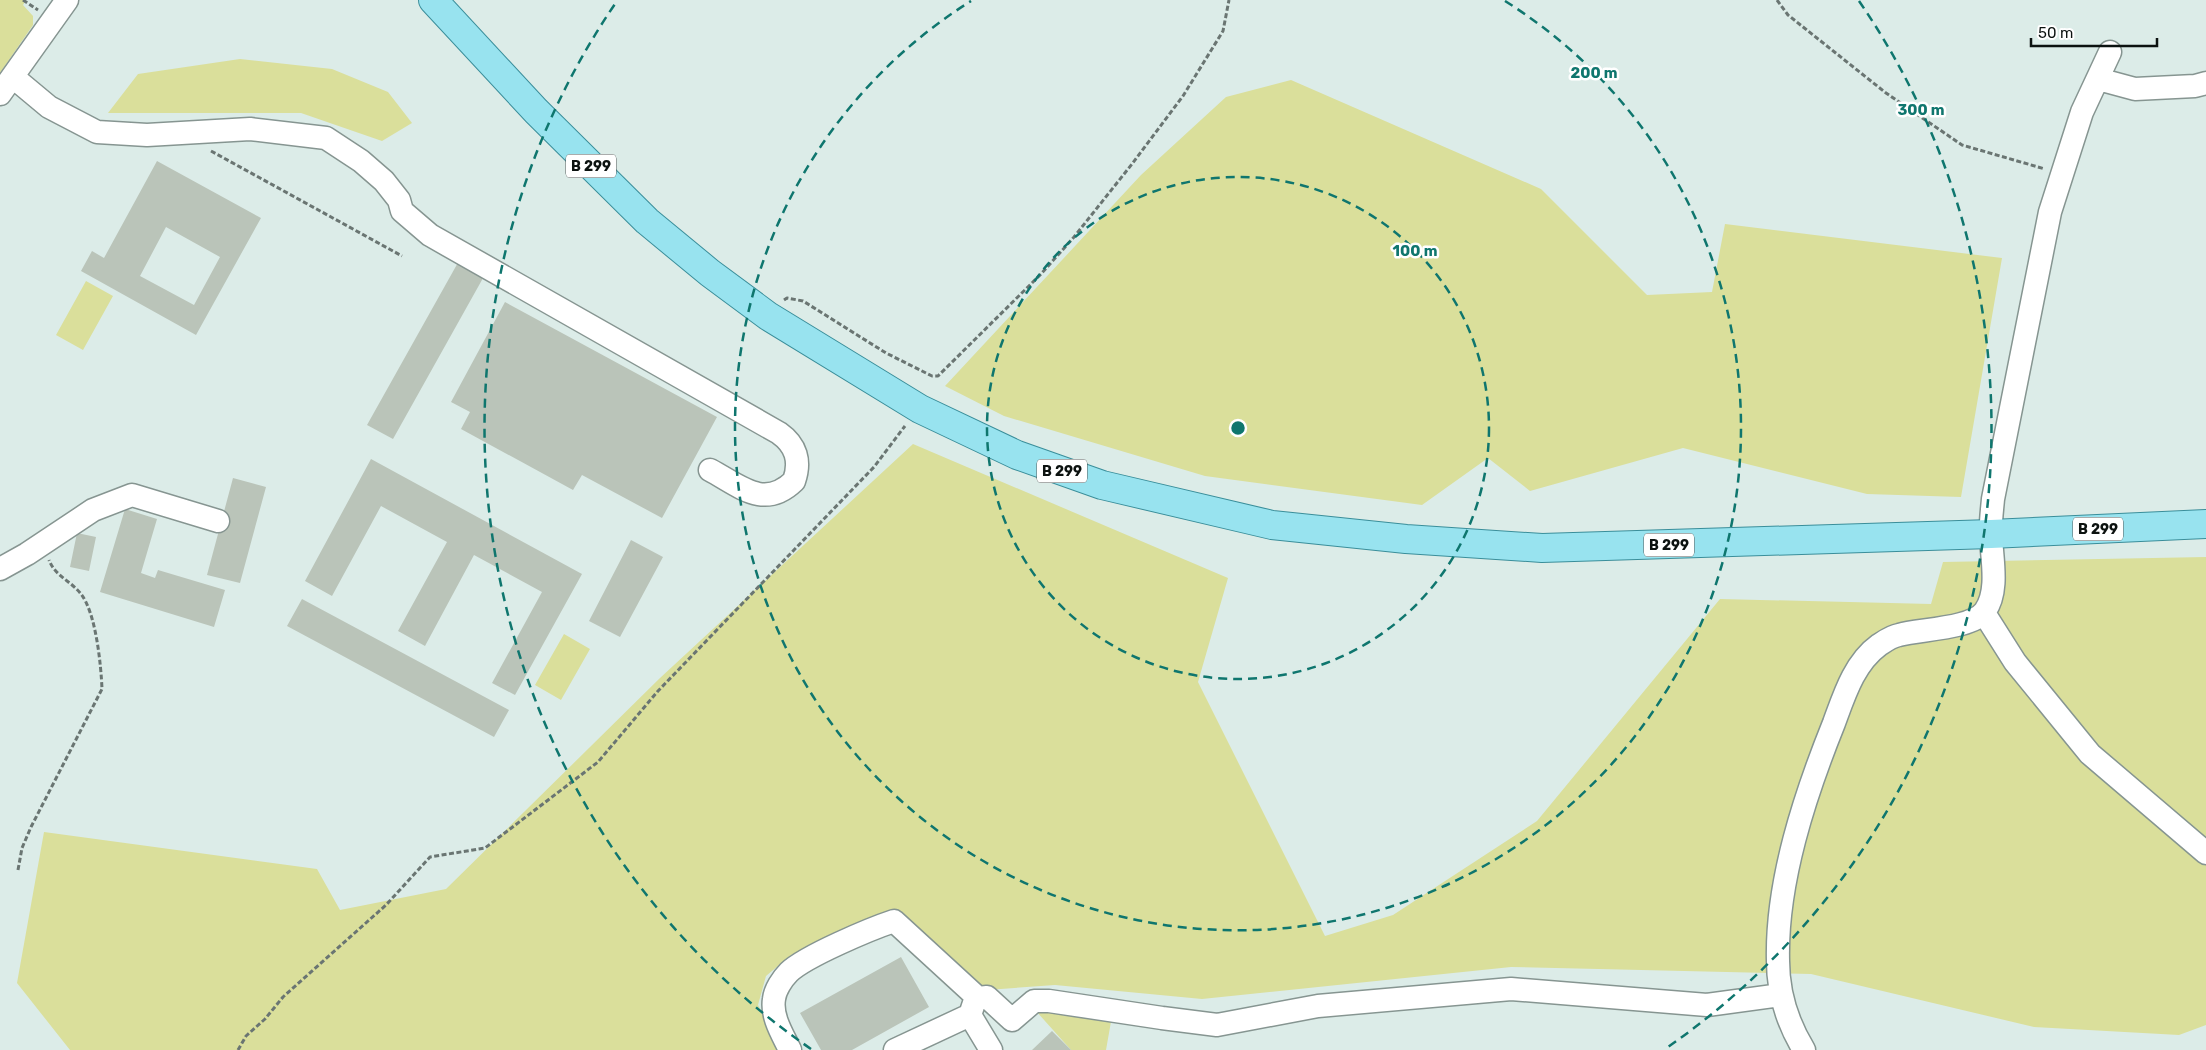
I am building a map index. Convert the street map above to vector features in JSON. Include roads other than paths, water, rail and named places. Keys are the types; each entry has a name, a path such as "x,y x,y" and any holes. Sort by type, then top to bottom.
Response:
{"main road":[{"name":"B 299","path":"432,0 536,111 647,221 710,273 768,316 920,409 1017,455 1102,484 1272,525 1406,540 1542,548 1991,534 2206,524"}],"street":[{"path":"67,0 7,85 97,132 147,134 196,130 250,129 326,138 361,160 384,181 399,200 402,211 430,235 779,433 789,440 798,460 794,480 778,494 763,496 751,492 710,470"},
{"path":"1804,1050 1788,1022 1781,995 1778,961 1779,924 1788,870 1805,803 1822,752 1846,693 1860,665 1878,646 1897,635 1949,627 1967,622 1984,613 1991,601 1993,580 1991,534 1993,499 2050,212 2082,112 2110,52"},
{"path":"2098,79 2134,89 2195,86 2206,83"},
{"path":"0,570 92,510 132,495 218,521"},
{"path":"1984,613 2015,662 2090,754 2206,853"},
{"path":"790,1050 774,1012 774,999 784,979 803,962 879,926 894,921 974,1006 991,1050"},
{"path":"895,1050 987,997 1012,1020 1034,1001 1049,1000 1216,1025 1318,1006 1511,988 1707,1005 1781,995"}]}
